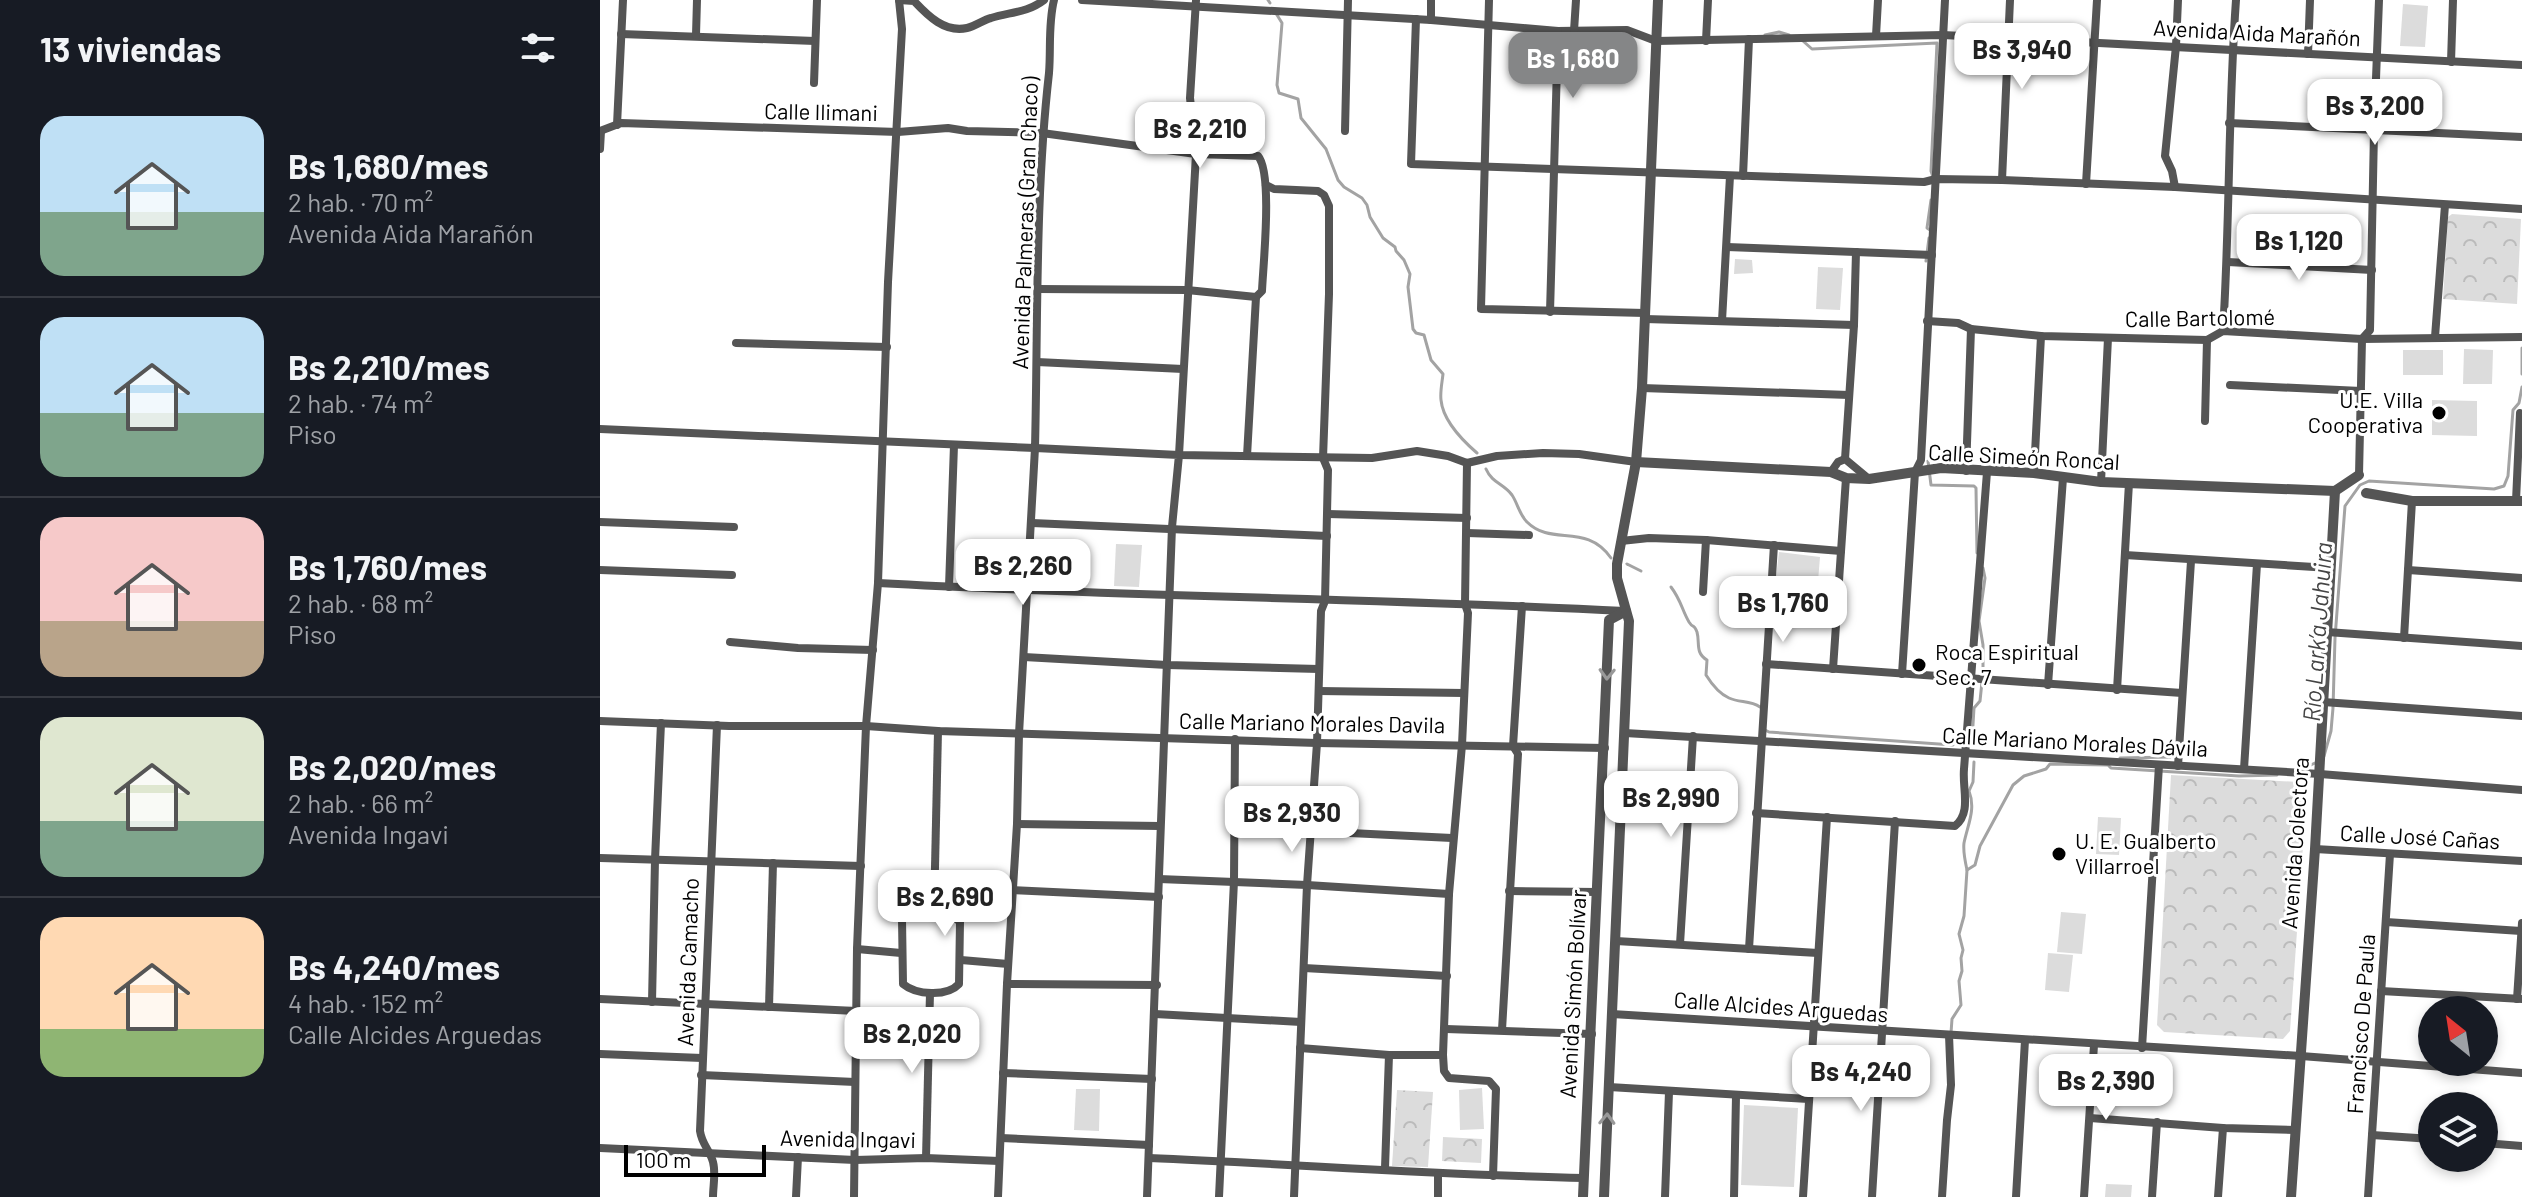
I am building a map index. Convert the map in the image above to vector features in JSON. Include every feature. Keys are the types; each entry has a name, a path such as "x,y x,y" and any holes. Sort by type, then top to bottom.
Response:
{"street":[{"path":"617,125 623,0"},
{"path":"696,35 697,0"},
{"path":"814,83 817,0"},
{"path":"854,1197 857,949 866,726 878,583 888,282 898,132 902,29 899,0 914,1 926,15 944,25 964,29 989,18 1027,10 1044,0"},
{"name":"Avenida Palmeras (Gran Chaco)","path":"998,1197 1032,523 1042,133 1054,0"},
{"name":"Avenida Aida Marañón","path":"1082,0 1195,3 1558,31 1627,30 1656,41 1943,35 2522,65"},
{"path":"1345,131 1348,0"},
{"path":"1431,0 1431,20"},
{"path":"1489,0 1481,309 1854,325"},
{"path":"1574,31 1576,0"},
{"name":"Avenida Simón Bolívar","path":"1604,1197 1629,621 1617,578 1636,462 1642,388 1658,0"},
{"path":"1706,41 1708,0"},
{"path":"1876,36 1878,0"},
{"path":"1902,674 1915,472 1921,460 1945,0"},
{"path":"2002,180 2010,0"},
{"path":"2086,184 2097,0"},
{"path":"2175,187 2165,156 2178,0"},
{"path":"2223,331 2236,0"},
{"path":"2308,54 2310,0"},
{"path":"2335,491 2359,475 2362,339 2370,330 2379,0"},
{"path":"2451,62 2453,0"},
{"path":"1147,1197 1172,527 1196,154 1188,137 1192,108 1195,3"},
{"path":"1416,19 1411,164 1924,182 1936,179 2002,180 2175,187 2522,209"},
{"path":"1550,312 1558,31"},
{"path":"621,34 815,41"},
{"path":"1743,176 1749,39"},
{"name":"Calle Ilimani","path":"600,131 621,123 898,132 948,128 1042,133 1196,154 1258,156 1263,164 1266,185"},
{"path":"2229,123 2522,137"},
{"path":"600,131 600,149"},
{"path":"1722,321 1730,176"},
{"path":"1247,456 1256,297 1262,291 1266,185 1274,189 1318,191 1324,195 1329,206 1323,458 1328,470 1328,514 1317,743 1309,831 1294,1197"},
{"path":"2435,337 2445,205"},
{"path":"1727,247 1932,255"},
{"path":"1845,459 1856,252"},
{"path":"2228,262 2372,270"},
{"path":"1038,289 1187,290 1256,297"},
{"name":"Calle Bartolomé","path":"1927,321 2041,336 2108,338 2207,340 2223,331 2362,339 2522,337"},
{"path":"2522,328 2522,337"},
{"path":"1966,471 1971,329"},
{"path":"2034,473 2041,336"},
{"path":"2101,482 2108,338"},
{"path":"2205,421 2207,340"},
{"path":"736,343 887,347"},
{"path":"1037,362 1183,369"},
{"path":"2230,385 2361,391"},
{"path":"1642,388 1849,395"},
{"path":"2366,493 2412,501 2519,501 2521,414"},
{"path":"600,429 1179,455 1372,458 1417,451 1467,463 1497,456 1543,453 1579,454 1636,462"},
{"path":"949,587 954,445"},
{"path":"1831,472 1838,462 1845,459"},
{"path":"1845,459 1869,479"},
{"name":"Calle Simeón Roncal","path":"1636,462 1831,472 1846,478 1869,479 1931,468 2034,473 2101,482 2335,491"},
{"path":"1467,463 1465,604 1468,613 1462,745 1452,838 1443,1055 1444,1071 1449,1078 1489,1081 1496,1089 1493,1176"},
{"path":"1756,813 1955,826 1963,820 1964,769 1987,472"},
{"path":"1833,669 1846,478"},
{"path":"2048,685 2063,478"},
{"path":"2117,690 2129,483"},
{"name":"Avenida Colectora","path":"2291,1197 2320,774 2335,491"},
{"path":"2404,638 2412,501"},
{"path":"1328,514 1467,518"},
{"path":"600,522 734,527"},
{"path":"1032,523 1327,536"},
{"path":"1467,533 1529,535"},
{"path":"1621,541 1649,538 1706,540 1841,551"},
{"path":"1703,592 1706,540"},
{"path":"1749,949 1774,545"},
{"path":"2125,555 2330,568"},
{"path":"2178,766 2191,561"},
{"path":"2244,769 2257,564"},
{"path":"600,570 732,575"},
{"path":"2408,570 2522,578"},
{"path":"878,583 1027,591 1626,611"},
{"path":"1502,1030 1518,754 1513,746 1522,606"},
{"name":"Avenida Simón Bolívar","path":"1583,1197 1609,620 1626,611"},
{"path":"2327,632 2522,646"},
{"path":"730,642 873,650"},
{"path":"1024,657 1319,669"},
{"path":"1766,664 2182,693"},
{"path":"1319,691 1464,693"},
{"path":"2323,702 2522,716"},
{"name":"Calle Mariano Morales Davila","path":"600,721 866,726 1317,743 1605,748"},
{"path":"652,1002 661,723"},
{"name":"Avenida Camacho","path":"713,1197 714,1167 702,1143 700,1131 717,725"},
{"path":"934,913 938,731"},
{"path":"1605,732 1625,733"},
{"name":"Calle Mariano Morales Dávila","path":"1625,733 2244,769 2522,790"},
{"path":"1680,944 1693,736"},
{"path":"1219,1197 1234,881 1235,739"},
{"path":"2142,1048 2159,765"},
{"path":"1803,1197 1827,817"},
{"path":"1872,1197 1895,821"},
{"path":"1017,824 1160,826"},
{"path":"1309,831 1452,838"},
{"name":"Calle José Cañas","path":"2315,849 2522,861"},
{"name":"Francisco De Paula","path":"2368,1197 2390,854"},
{"path":"600,858 861,866"},
{"path":"769,1007 773,863"},
{"path":"1159,879 1449,894"},
{"path":"1012,890 1159,897"},
{"path":"1509,891 1597,892"},
{"path":"913,911 934,913 958,919 961,960 957,987 930,993 913,990 903,984 901,953 904,915 913,911"},
{"path":"2386,922 2521,931"},
{"path":"2381,991 2519,999 2522,923"},
{"path":"1616,941 1818,953"},
{"path":"857,949 901,953"},
{"path":"961,960 1008,964"},
{"path":"1304,968 1447,976"},
{"path":"1007,984 1157,985"},
{"path":"926,1158 930,993"},
{"path":"600,999 856,1011"},
{"path":"1155,1014 1301,1022"},
{"path":"1593,1014 1612,1014"},
{"name":"Calle Alcides Arguedas","path":"1612,1014 2301,1056 2522,1073"},
{"path":"1446,1029 1592,1034"},
{"path":"1942,1197 1951,1085 1949,1035"},
{"path":"2016,1197 2025,1040"},
{"path":"2084,1197 2094,1045"},
{"path":"1300,1048 1389,1055 1443,1055"},
{"path":"600,1054 702,1058"},
{"path":"1385,1168 1389,1055"},
{"path":"1003,1073 1152,1079"},
{"path":"701,1075 855,1082"},
{"path":"1609,1087 1809,1099"},
{"path":"1665,1197 1669,1092"},
{"path":"1734,1197 1736,1096"},
{"path":"2090,1118 2295,1130"},
{"path":"2152,1197 2157,1122"},
{"path":"2218,1197 2223,1128"},
{"path":"2372,1135 2418,1138"},
{"path":"1001,1138 1149,1145"},
{"path":"2498,1144 2522,1146"},
{"name":"Avenida Ingavi","path":"600,1148 855,1160 926,1158 999,1161"},
{"path":"796,1197 798,1157"},
{"path":"1149,1158 1385,1168 1438,1175 1584,1178"},
{"path":"1438,1175 1438,1197"}],"green space":[{"path":"2403,4 2428,6 2425,47 2400,46"},
{"path":"2452,214 2521,219 2517,304 2443,299 2448,217"},
{"path":"1735,259 1752,260 1753,273 1734,274"},
{"path":"1818,267 1843,268 1840,310 1816,309"},
{"path":"2464,349 2493,350 2492,384 2463,384"},
{"path":"2403,350 2443,350 2443,375 2403,375"},
{"path":"2432,400 2477,401 2477,436 2432,435"},
{"path":"1116,544 1142,545 1139,587 1114,586"},
{"path":"1779,552 1820,557 1818,581 1776,577"},
{"path":"2171,775 2299,782 2307,789 2290,1031 2283,1039 2164,1032 2157,1025"},
{"path":"2098,817 2121,818 2119,855 2096,854"},
{"path":"2061,912 2086,914 2082,954 2057,952"},
{"path":"2048,953 2073,955 2069,992 2045,990"},
{"path":"1482,1088 1484,1129 1460,1130 1459,1090"},
{"path":"1076,1089 1100,1089 1099,1131 1074,1130"},
{"path":"1397,1090 1433,1092 1428,1167 1392,1166"},
{"path":"1744,1105 1798,1108 1794,1187 1741,1185"},
{"path":"1443,1137 1482,1139 1481,1163 1442,1161"},
{"path":"2106,1184 2132,1185 2131,1197 2105,1197"}],"waterway":[{"name":"Río Lark’a Jahuira","path":"1277,15 1282,23 1279,93 1298,99 1301,118 1326,149 1338,180 1362,198 1383,238 1395,247 1404,260 1410,274 1408,287 1413,329 1424,335 1431,360 1443,374 1441,394 1445,415 1454,430 1477,453"},
{"name":"Río Lark’a Jahuira","path":"1765,35 1779,32 1789,35"},
{"name":"Río Lark’a Jahuira","path":"1803,41 1812,49 1937,43 1933,177"},
{"name":"Río Lark’a Jahuira","path":"1930,230 1927,228 1931,200"},
{"name":"Río Lark’a Jahuira","path":"1926,261 1929,238"},
{"name":"Río Lark’a Jahuira","path":"2522,348 2522,374"},
{"name":"Río Lark’a Jahuira","path":"2324,756 2333,708 2345,506 2360,485 2369,481 2494,489 2504,486 2508,476 2513,410 2519,403 2522,387"},
{"path":"1928,461 1931,485 1976,488 1977,553"},
{"name":"Río Lark’a Jahuira","path":"1486,469 1512,495 1527,522 1547,533 1591,541 1611,558"},
{"name":"Río Lark’a Jahuira","path":"1627,564 1641,571"},
{"path":"1972,741 1974,708 1980,701 1983,672 1979,621 1985,578 1983,568"},
{"name":"Río Lark’a Jahuira","path":"1671,587 1689,622 1695,627 1699,651 1707,660 1706,675 1710,681 1729,698 1760,707"},
{"name":"Río Lark’a Jahuira","path":"1765,730 1953,745"},
{"path":"2120,758 2170,757"},
{"name":"Río Lark’a Jahuira","path":"1967,870 1964,846 1972,810 1969,791 1973,782 1974,762"},
{"name":"Río Lark’a Jahuira","path":"2300,770 2315,763"},
{"name":"Río Lark’a Jahuira","path":"1951,1033 1952,1019 1961,1005 1959,981 1963,950 1959,934 1964,916 1967,870 1975,865 1980,846 2013,785 2024,776 2046,769 2050,764 2108,765 2111,768 2239,776 2277,775"}],"place":[{"name":"U.E. Villa Cooperativa","path":"2439,413"},
{"name":"Roca Espiritual Sec. 7","path":"1919,665"},
{"name":"U. E. Gualberto Villarroel","path":"2059,854"}]}
